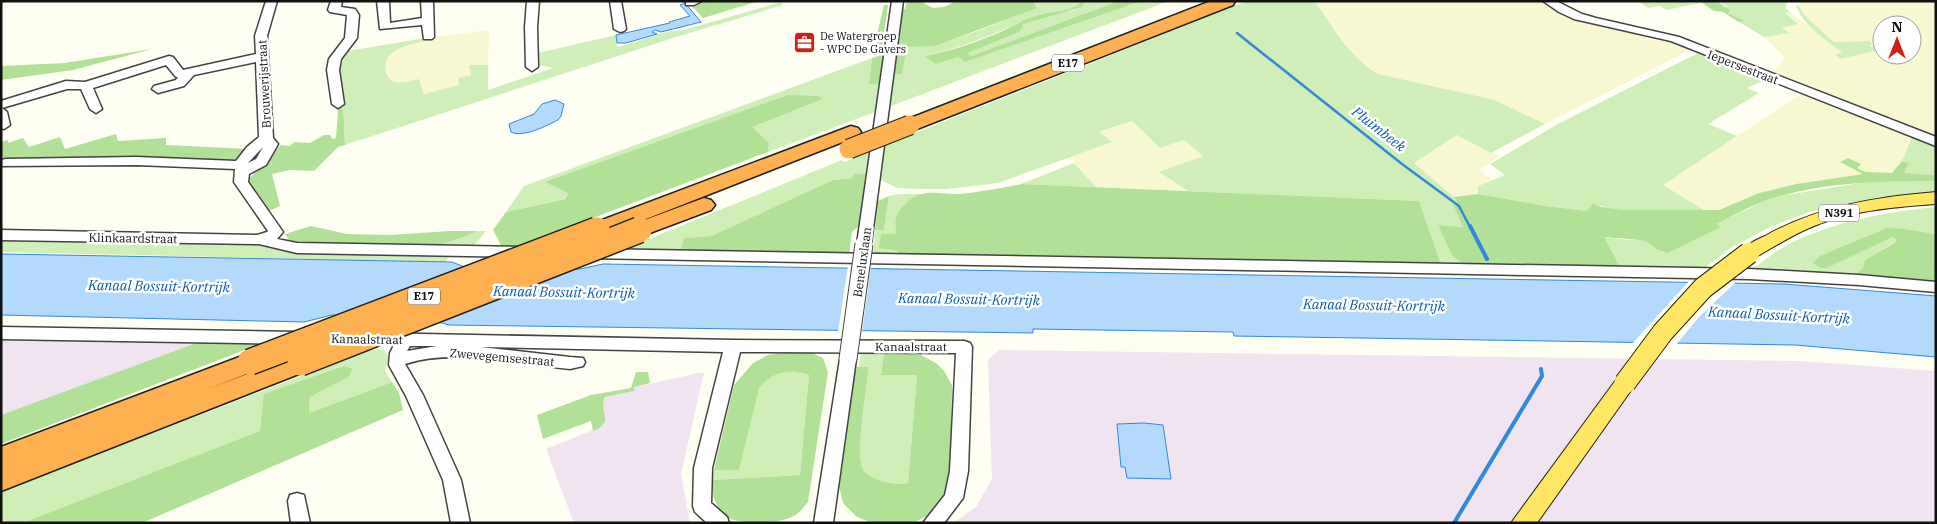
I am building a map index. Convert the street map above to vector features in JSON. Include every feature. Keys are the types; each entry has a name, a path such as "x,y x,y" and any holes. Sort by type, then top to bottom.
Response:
{"highway":[{"name":"E17","path":"910,117 1192,1"},
{"name":"E17","path":"1,458 597,230 850,140 1227,1"},
{"name":"E17","path":"1,480 639,230 850,140"}],"main road":[{"name":"N391","path":"1523,523 1663,332 1703,288 1749,252 1802,225 1829,215 1888,202 1936,198"}],"street":[{"name":"Brouwerijstraat","path":"268,144 261,36 272,1"},
{"path":"337,1 334,10 351,11 353,15 351,38 335,59 333,70 338,104"},
{"path":"383,1 384,27 428,21"},
{"path":"427,1 428,37"},
{"path":"532,67 531,27 533,1"},
{"path":"615,1 620,29"},
{"name":"Beneluxlaan","path":"823,523 898,1"},
{"name":"Iepersestraat","path":"1548,1 1562,10 1585,20 1658,34 1936,142"},
{"path":"1,105 66,86 86,86 169,60 180,74 188,74 261,57"},
{"path":"158,89 180,83 188,74"},
{"path":"86,86 96,109"},
{"path":"1,112 4,125"},
{"path":"264,239 276,232 240,182 242,168 255,147 268,144"},
{"path":"6,163 127,161 242,168 257,165 268,144"},
{"name":"Klinkaardstraat","path":"1,235 264,239 265,242 277,246 297,248 1739,273 1812,276 1936,287"},
{"name":"Kanaalstraat","path":"1,333 733,346 964,346 959,471 956,489 954,498 932,523"},
{"path":"405,340 398,353 397,365 414,395 452,480 461,523"},
{"path":"720,523 702,506 703,468 733,346"},
{"name":"Zwevegemsestraat","path":"398,360 406,356 452,352 577,362"},
{"path":"297,501 301,523"}],"shaded area":[{"path":"1,339 196,343 1,415"},
{"path":"999,350 1801,361 1936,371 1936,523 953,523 976,507 992,479 988,360"},
{"path":"696,373 704,373 681,474 690,523 574,523 546,449 603,426 605,423 603,405 605,397 634,391 634,387"}],"green space":[{"path":"708,1 759,1 703,18 692,6"},
{"path":"907,1 920,1 933,8 944,7 956,1 1033,1 1037,8 935,46 907,47 902,74 893,75 902,9 905,9"},
{"path":"1033,1 1082,1 1079,5 1070,9 1046,13 971,43 924,56 936,64 958,57 965,62 1133,4 1149,1 1169,1 891,106 893,75 902,74 907,47 940,43 973,33 1037,7"},
{"path":"1082,1 1086,1 1082,7 1022,24 1023,27 1019,32 968,53 971,56 1119,1 1149,1 1133,4 965,62 958,57 936,64 924,56 966,45 1025,20 1074,7"},
{"path":"1086,1 1119,1 971,56 968,53 1019,32 1021,24 1048,15 1075,10"},
{"path":"1247,1 1308,1 1316,3 1351,51 1359,60 1378,74 1495,100 1545,124 1491,153 1457,135 1414,163 1454,197 1458,204 1454,205 1464,227 1438,225 1452,256 1466,265 1442,267 1419,201 1188,191 1159,172 1203,156 1184,140 1160,148 1132,121 1099,132 1112,142 998,183 946,189 921,189 897,188 881,180 885,145"},
{"path":"1308,1 1543,1 1554,9 1576,19 1676,42 1684,46 1686,52 1545,124 1495,100 1378,74 1364,65 1353,54 1316,3"},
{"path":"1638,1 1699,1 1701,3 1666,10 1660,6 1648,8"},
{"path":"1699,1 1716,1 1730,10 1728,13 1744,21 1739,22 1723,12 1714,11"},
{"path":"1716,1 1788,1 1785,8 1790,12 1785,13 1798,24 1782,28 1789,33 1764,37 1739,22 1743,21 1727,12 1726,6"},
{"path":"1797,1 1936,1 1936,139 1767,75 1783,61 1784,57 1764,37 1788,33 1781,28 1798,23 1784,13 1790,12 1843,52 1836,55 1841,59 1872,51 1872,65 1922,65 1922,15 1872,15 1872,41 1834,42 1805,16"},
{"path":"781,2 783,5 676,37 345,145 344,120 336,75 341,52 426,38 426,41 403,47 388,57 385,65 387,74 392,81 401,83 419,79 424,94 459,85 458,78 471,75 469,65 488,65 488,90 553,68 538,65 538,53 616,35 617,47"},
{"path":"884,5 888,5 882,48 873,52"},
{"path":"1796,5 1799,6 1805,16 1834,42 1870,41 1872,44 1869,45 1872,47 1872,51 1841,59 1835,55 1842,52 1809,26 1799,13"},
{"path":"489,30 488,65 470,65 471,75 460,85 424,94 391,80 385,68 385,61 389,55 410,44 426,41 426,38"},
{"path":"152,49 73,70 1,80 1,66 65,63"},
{"path":"1700,52 1768,79 1747,88 1759,93 1708,124 1737,136 1663,185 1707,212 1618,210 1593,203 1587,211 1478,194 1478,186 1505,175 1490,164 1556,125"},
{"path":"885,54 881,84 869,84 872,58"},
{"path":"872,58 869,84 881,84 875,112 768,152 769,143 546,182 568,193 564,199 506,212 524,186"},
{"path":"1804,92 1916,136 1910,137 1902,161 1892,174 1865,172 1856,168 1861,165 1840,162 1864,174 1796,184 1759,193 1719,210 1707,212 1662,185"},
{"path":"788,95 818,96 822,99 752,127 769,143 768,152 516,247 501,245 493,230 506,212 565,199 568,193 545,182"},
{"path":"341,101 345,145 338,147 314,171 290,170 272,174 280,206 267,212 248,180 281,145 290,146 294,142 310,143 324,135 330,135 332,139 336,138 338,111 334,105"},
{"path":"1132,121 1160,148 1184,140 1203,156 1160,172 1188,191 1096,187 1069,157 1112,142 1098,133"},
{"path":"116,134 118,141 166,138 166,145 249,149 234,167 1,166 1,142 8,140 8,143 23,138 29,147 60,137 65,149"},
{"path":"1457,135 1500,156 1479,170 1492,180 1478,186 1478,194 1454,197 1414,163"},
{"path":"1912,136 1936,144 1936,175 1904,173 1909,163 1902,161"},
{"path":"870,152 867,174 855,174 852,178 833,180 711,236 684,238 679,253 617,252 842,160 844,162"},
{"path":"1848,158 1861,164 1857,168 1865,172 1892,173 1902,161 1909,163 1904,173 1936,175 1936,181 1849,184 1828,186 1786,195 1752,206 1716,224 1721,227 1668,253 1659,251 1643,241 1604,237 1620,267 1466,265 1452,256 1438,225 1463,227 1453,204 1458,204 1454,197 1478,194 1587,211 1593,203 1601,207 1623,210 1719,210 1759,193 1796,184 1863,174 1840,162"},
{"path":"1074,163 1096,187 1021,184"},
{"path":"854,174 867,174 859,226 852,232 849,256 679,253 684,238 711,236 833,180 852,178"},
{"path":"1872,181 1936,181 1936,192 1878,197 1809,212 1770,227 1732,247 1703,269 1620,267 1603,237 1627,240 1640,239 1648,242 1663,253 1668,253 1720,227 1715,224 1765,201 1786,195"},
{"path":"1022,184 1419,201 1442,267 900,257 898,251 879,248 881,234 897,234 897,216 903,206 918,195 928,193 961,194"},
{"path":"920,194 904,204 897,234 881,234 898,251 900,257 873,256 875,230 884,230 889,196"},
{"path":"889,196 884,230 875,230 878,201"},
{"path":"1936,207 1936,234 1905,229 1813,263 1820,268 1827,268 1888,238 1898,239 1874,256 1860,278 1750,271 1785,246 1808,235 1843,223 1880,215"},
{"path":"311,226 347,234 390,235 477,231 431,249 293,246 285,234"},
{"path":"1887,228 1936,234 1936,286 1860,278 1858,273 1863,268 1865,260 1896,242 1897,239 1892,237 1827,268 1820,268 1813,263 1820,256"},
{"path":"477,231 486,231 471,249 431,249 466,236"},
{"path":"1,239 255,243 456,256 449,256 446,262 1,252"},
{"path":"196,343 260,344 1,444 1,415"},
{"path":"379,349 386,351 388,358 385,371 392,382 309,413 310,397 349,377 353,370 344,366 260,431 22,523 1,523 1,492 366,351"},
{"path":"794,351 810,352 823,358 828,372 808,502 800,512 780,521 751,522 728,518 720,511 715,501 712,480 800,475 809,375 795,372 775,375 763,383 759,389 739,470 714,470 734,385 753,363 768,355"},
{"path":"861,352 884,353 881,375 917,374 908,483 897,484 873,478 864,471 861,464 861,438 869,368 859,367"},
{"path":"884,353 921,355 936,363 944,371 952,385 951,459 946,490 939,504 927,516 913,523 872,523 857,517 843,503 839,486 851,367 869,367 860,452 864,471 873,478 885,482 908,483 917,375 881,375"},
{"path":"344,366 353,369 349,377 310,397 309,413 392,382 399,393 403,410 142,523 22,523 260,431 264,394"},
{"path":"636,372 648,372 650,383 634,387 634,391 605,397 603,409 605,421 600,427 593,431 591,421 543,439 537,415 591,395 631,388"},
{"path":"786,372 800,372 809,375 800,475 712,480 714,470 739,469 759,389 770,377"}],"water":[{"path":"685,3 701,22 661,32 655,30 652,32 657,34 626,43 617,43 616,35 670,23 690,16 680,5"},
{"path":"555,100 564,104 558,120 522,134 511,132 509,124 534,114 542,104"},
{"name":"Kanaal Bossuit-Kortrijk","path":"1,254 452,262 467,268 580,269 603,264 1784,284 1936,296 1936,357 1795,345 1234,336 1233,332 1033,329 1033,333 449,325 424,318 332,315 304,322 1,315"},
{"path":"1144,423 1163,425 1171,479 1127,478 1125,467 1121,467 1117,424"}],"pier":[{"path":"848,266 871,266 862,332 838,332"},
{"path":"1690,280 1737,281 1699,317 1675,346 1631,345"}],"waterway":[{"name":"Pluimbeek","path":"1237,33 1402,164 1459,206 1470,227"},
{"name":"Pluimbeek","path":"1470,226 1487,259"},
{"name":"Pluimbeek","path":"1454,523 1542,376 1541,369"}],"place":[{"name":"De Watergroep - WPC De Gavers","path":"804,42"}]}
